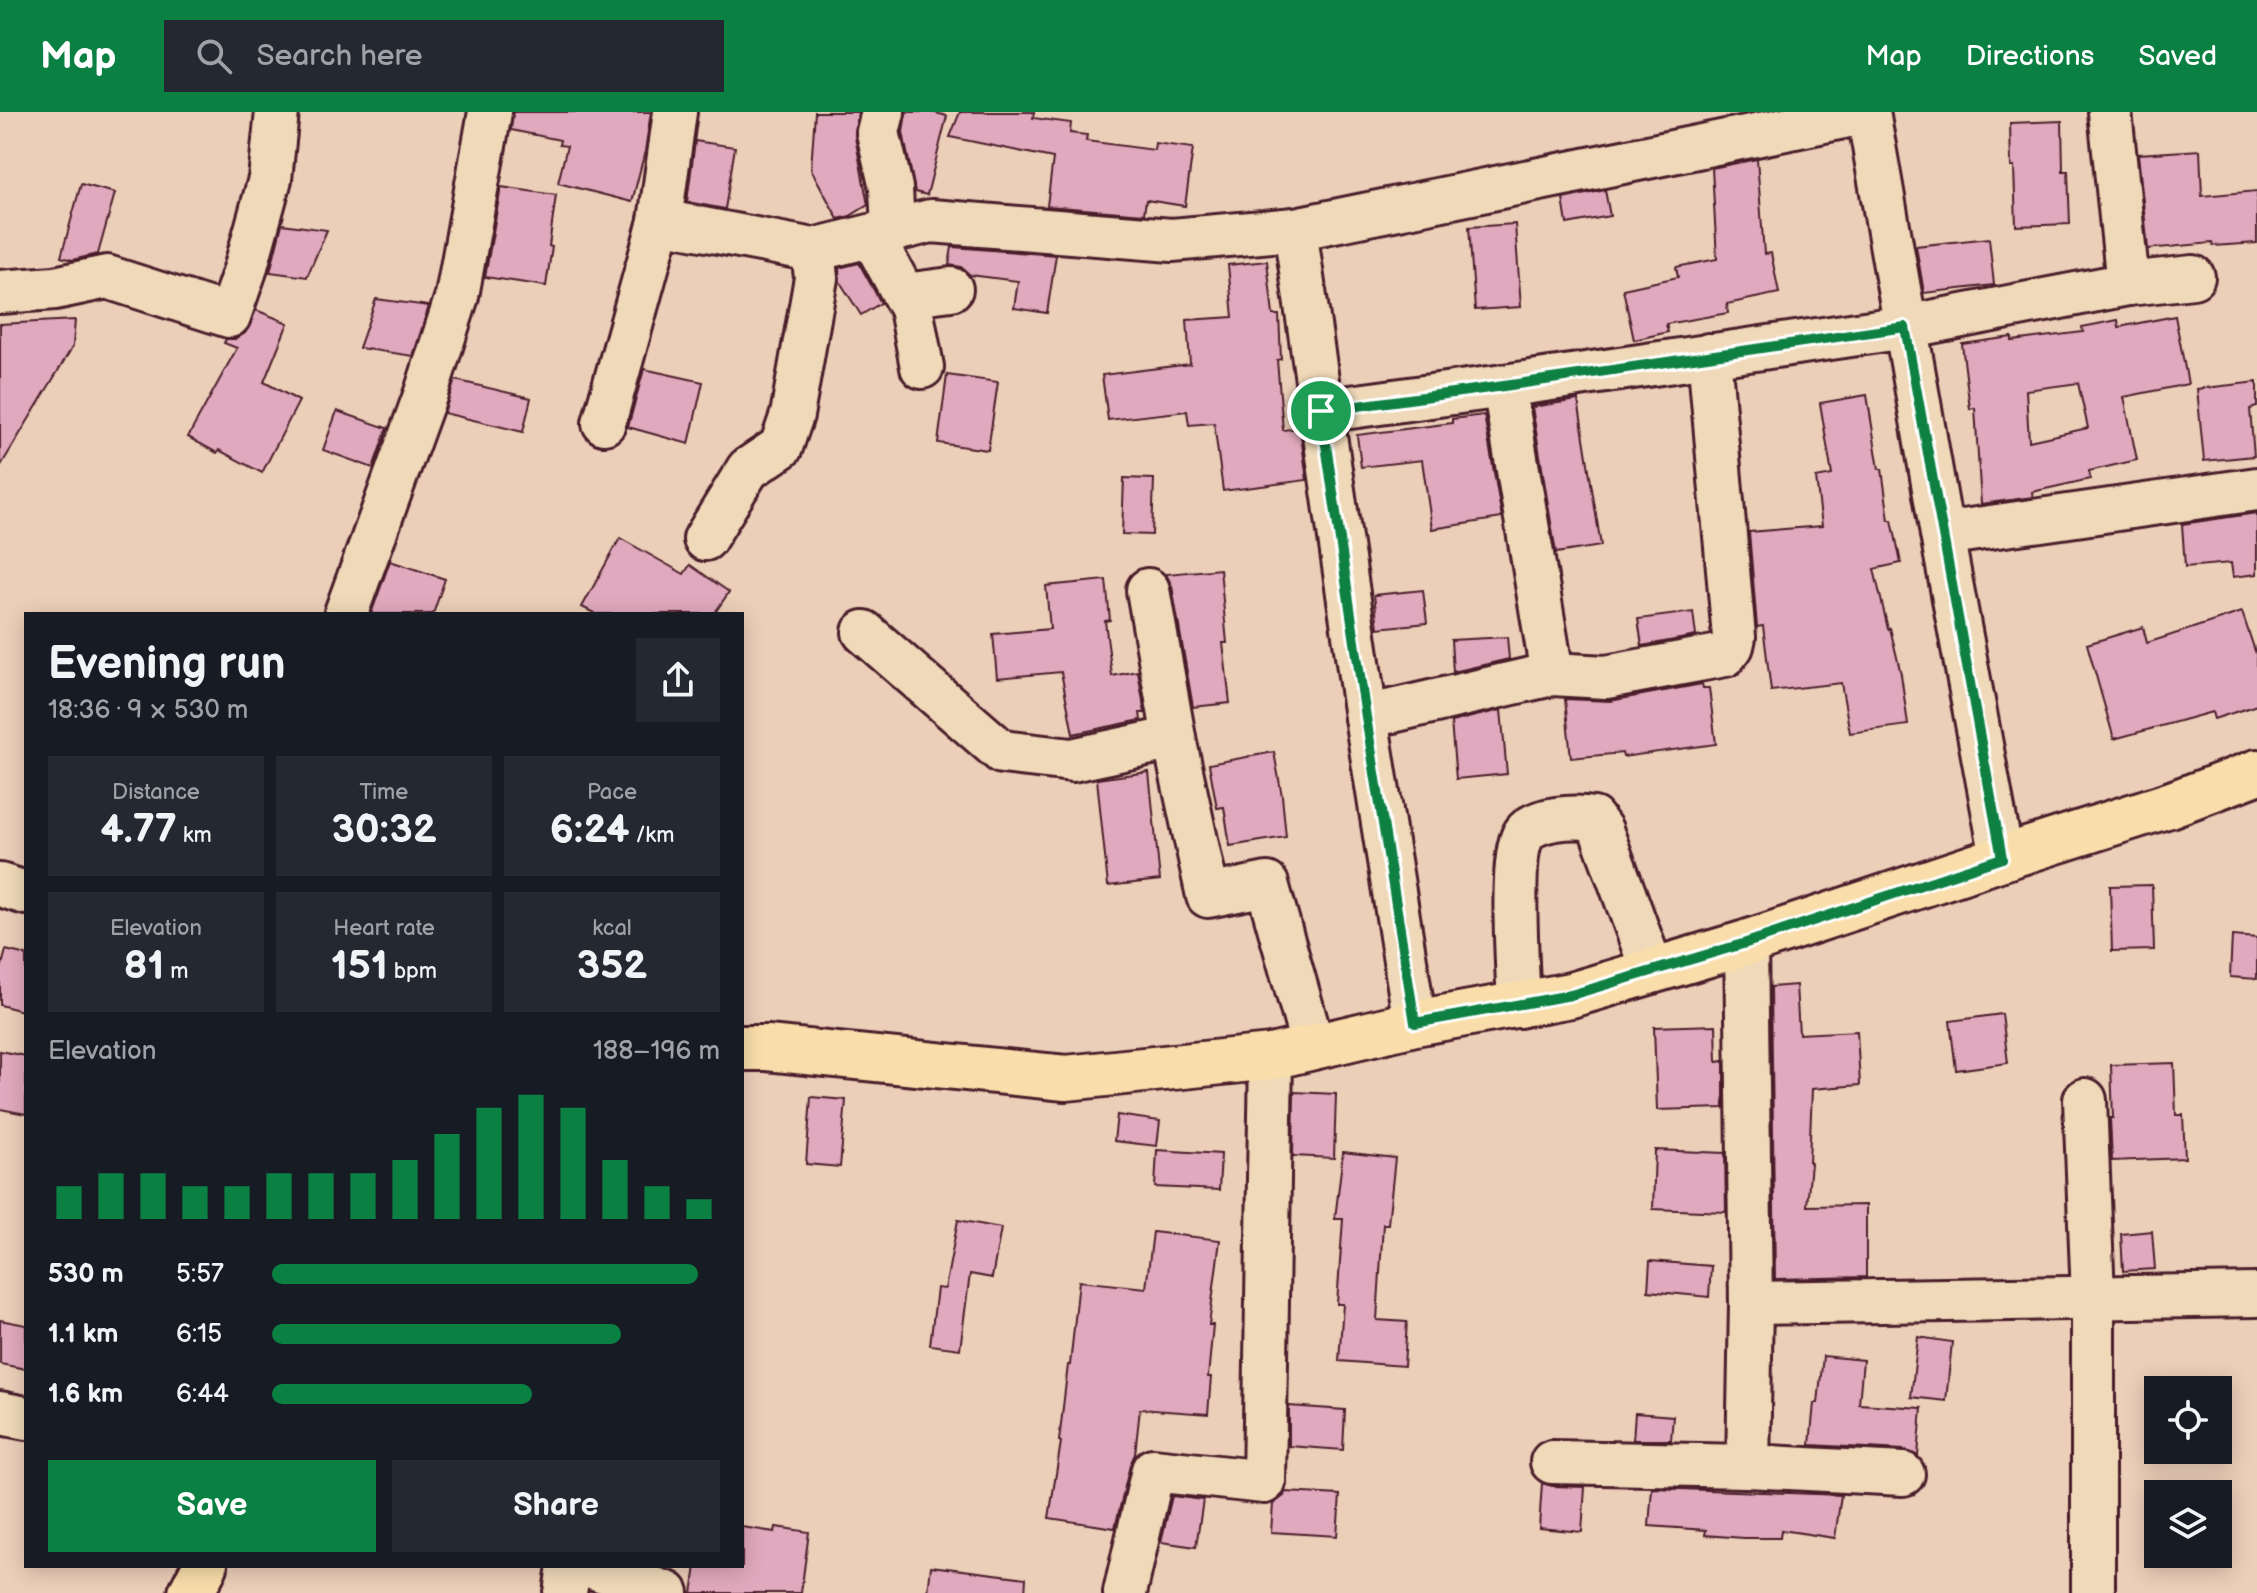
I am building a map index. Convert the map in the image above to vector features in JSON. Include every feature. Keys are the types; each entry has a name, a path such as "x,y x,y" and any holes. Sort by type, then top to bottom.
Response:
{"main road":[{"path":"744,1048 1066,1078 1271,1057 1415,1023 1571,995 1746,943 2169,805 2257,772"},
{"path":"191,1593 204,1568"}],"street":[{"path":"0,292 55,288 107,277 229,316 270,179 277,112"},
{"path":"346,612 426,393 457,296 490,112"},
{"path":"604,423 660,221 675,112"},
{"path":"883,112 878,132 891,188 882,233 911,308 922,367"},
{"path":"660,221 813,250 931,221 1172,240 1295,229 1868,112 2002,858"},
{"path":"2110,112 2128,284"},
{"path":"1295,229 1366,717 1415,1023"},
{"path":"705,539 748,469 781,447 792,415 816,278 813,250"},
{"path":"1321,411 1905,327 2128,284 2193,277"},
{"path":"904,295 951,289"},
{"path":"1366,717 1552,674 1606,677 1725,655 1734,637 1709,355"},
{"path":"1504,386 1552,674"},
{"path":"1942,534 2257,489"},
{"path":"1148,590 1174,738 1208,896 1267,884 1313,1047"},
{"path":"864,632 1002,752 1072,760 1174,738"},
{"path":"1519,1006 1516,878 1519,846 1525,832 1539,823 1575,816 1593,819 1601,830 1652,970"},
{"path":"0,885 24,892"},
{"path":"1746,943 1751,1303 1748,1466"},
{"path":"1125,1593 1153,1470 1264,1482 1271,1057"},
{"path":"2085,1100 2093,1296 2093,1593"},
{"path":"1751,1303 2257,1295"},
{"path":"0,1413 24,1418"},
{"path":"1552,1462 1748,1466 1903,1474"},
{"path":"565,1593 569,1568"},
{"path":"595,1568 667,1593"}],"building":[{"path":"513,112 651,112 632,202 558,183 567,146 559,145 560,140 511,130"},
{"path":"815,112 858,112 855,137 868,205 850,216 838,219 811,169"},
{"path":"906,112 932,112 947,116 927,195 915,192 903,132"},
{"path":"960,112 1034,112 1033,118 1071,123 1070,133 1087,135 1086,141 1154,150 1155,143 1193,148 1185,206 1146,200 1144,214 1047,206 1053,158 950,137"},
{"path":"2062,121 2063,171 2068,171 2070,224 2016,226 2010,123"},
{"path":"695,141 735,147 725,209 687,202"},
{"path":"2200,150 2202,196 2257,191 2257,243 2213,246 2212,243 2148,249 2138,154"},
{"path":"1757,159 1764,254 1771,253 1779,293 1727,304 1728,313 1666,324 1668,332 1634,340 1623,289 1678,277 1676,267 1717,259 1712,168"},
{"path":"81,184 115,193 98,254 72,260 61,257"},
{"path":"501,187 556,195 546,286 485,277"},
{"path":"1605,190 1610,216 1567,224 1563,199"},
{"path":"282,224 327,230 307,277 270,272"},
{"path":"1515,224 1521,307 1475,310 1469,227"},
{"path":"1989,238 1994,285 1924,293 1916,246"},
{"path":"952,247 1056,255 1047,313 1014,308 1018,281 970,275 961,267 949,265"},
{"path":"1267,261 1273,315 1279,315 1281,359 1277,360 1283,430 1300,428 1307,480 1223,491 1214,423 1189,425 1187,411 1108,420 1102,375 1190,364 1187,320 1233,317 1228,265"},
{"path":"859,263 881,303 861,315 840,282 839,268"},
{"path":"376,299 429,306 413,356 359,348"},
{"path":"256,310 288,323 264,382 299,401 262,473 188,437 237,348 224,343 226,339 235,339 245,333"},
{"path":"2175,316 2188,384 2124,397 2137,460 2089,471 2090,479 2032,492 2033,497 1981,504 1975,408 1970,409 1962,344 2083,332 2082,327 2118,320 2119,327","holes":["2078,383 2088,428 2029,441 2026,390"]},
{"path":"75,320 73,346 0,467 0,324"},
{"path":"644,369 703,382 689,444 628,427"},
{"path":"947,375 998,382 988,450 938,443"},
{"path":"455,380 531,398 523,432 444,413"},
{"path":"2257,382 2257,407 2250,409 2254,456 2204,461 2197,389"},
{"path":"1867,395 1889,520 1892,520 1901,563 1874,569 1901,674 1908,725 1850,733 1841,683 1771,691 1763,626 1757,627 1749,532 1822,526 1816,478 1832,475 1820,403"},
{"path":"1578,400 1601,546 1556,553 1532,407"},
{"path":"337,411 387,428 373,468 323,450"},
{"path":"1484,415 1502,518 1432,529 1422,460 1361,467 1357,435 1452,423 1452,419"},
{"path":"1124,478 1154,479 1152,535 1122,534"},
{"path":"2257,513 2257,574 2233,577 2231,563 2185,567 2182,524"},
{"path":"620,538 684,574 690,565 729,592 715,612 592,612 582,607"},
{"path":"390,561 445,579 434,612 372,612"},
{"path":"1220,569 1227,643 1223,643 1230,703 1193,707 1172,586 1166,574"},
{"path":"1106,580 1110,620 1105,621 1112,676 1138,671 1145,713 1140,713 1141,720 1073,734 1061,672 997,678 993,634 1050,629 1046,586"},
{"path":"1423,590 1427,623 1378,628 1374,595"},
{"path":"1693,612 1696,636 1642,646 1638,619"},
{"path":"2242,612 2257,657 2257,705 2214,719 2212,712 2114,739 2087,644 2143,627 2147,643"},
{"path":"1507,637 1509,659 1453,672 1451,640"},
{"path":"1702,684 1703,688 1709,688 1716,744 1623,757 1622,753 1571,758 1565,699 1610,701"},
{"path":"1501,710 1507,774 1456,779 1451,722"},
{"path":"1274,752 1286,837 1230,846 1224,807 1217,808 1209,764"},
{"path":"1149,772 1160,880 1108,886 1097,779"},
{"path":"2152,885 2154,950 2112,951 2110,886"},
{"path":"2232,936 2257,938 2257,979 2230,977"},
{"path":"6,950 24,954 24,1011 0,1005 0,973"},
{"path":"1796,985 1799,1034 1857,1031 1860,1085 1812,1089 1807,1206 1866,1205 1866,1277 1775,1279 1771,987"},
{"path":"2002,1014 2008,1063 1956,1070 1950,1021"},
{"path":"1716,1025 1717,1062 1724,1061 1724,1108 1657,1110 1654,1027"},
{"path":"0,1051 24,1056 24,1114 0,1109"},
{"path":"2174,1063 2176,1115 2183,1115 2185,1158 2112,1161 2111,1065"},
{"path":"1294,1092 1336,1094 1334,1158 1293,1156"},
{"path":"811,1097 846,1100 840,1167 806,1164"},
{"path":"1117,1115 1160,1121 1157,1146 1114,1141"},
{"path":"1157,1150 1221,1154 1219,1190 1155,1187"},
{"path":"1655,1150 1725,1153 1726,1212 1653,1209"},
{"path":"1343,1152 1395,1158 1388,1224 1383,1224 1377,1320 1407,1322 1404,1366 1339,1361 1343,1304 1337,1304 1343,1219 1335,1219"},
{"path":"958,1220 1001,1228 992,1278 970,1274 960,1349 930,1345 937,1288 945,1289"},
{"path":"2152,1231 2155,1269 2123,1271 2121,1234"},
{"path":"1153,1232 1220,1240 1209,1325 1213,1325 1208,1414 1140,1409 1135,1454 1115,1528 1049,1518 1079,1281 1146,1288"},
{"path":"1650,1261 1711,1266 1709,1297 1648,1291"},
{"path":"0,1320 24,1325 24,1369 0,1364"},
{"path":"1918,1337 1952,1342 1946,1401 1911,1397"},
{"path":"1823,1356 1863,1360 1859,1404 1922,1408 1918,1456 1904,1450 1810,1445"},
{"path":"1289,1406 1345,1410 1343,1450 1289,1446"},
{"path":"1635,1413 1673,1416 1671,1440 1633,1440"},
{"path":"1542,1483 1585,1487 1582,1532 1539,1528"},
{"path":"1652,1488 1841,1495 1835,1538 1781,1530 1780,1538 1744,1538 1705,1535 1706,1530 1649,1526"},
{"path":"1285,1492 1340,1495 1337,1536 1271,1532 1273,1504"},
{"path":"1172,1496 1203,1500 1196,1547 1161,1542"},
{"path":"744,1527 775,1532 776,1527 809,1532 801,1593 692,1593 696,1568 744,1568"},
{"path":"931,1566 1026,1578 1025,1593 928,1593"}],"route":[{"path":"1905,327 2002,858 1746,943 1571,995 1415,1023 1321,411 1905,327"}]}
